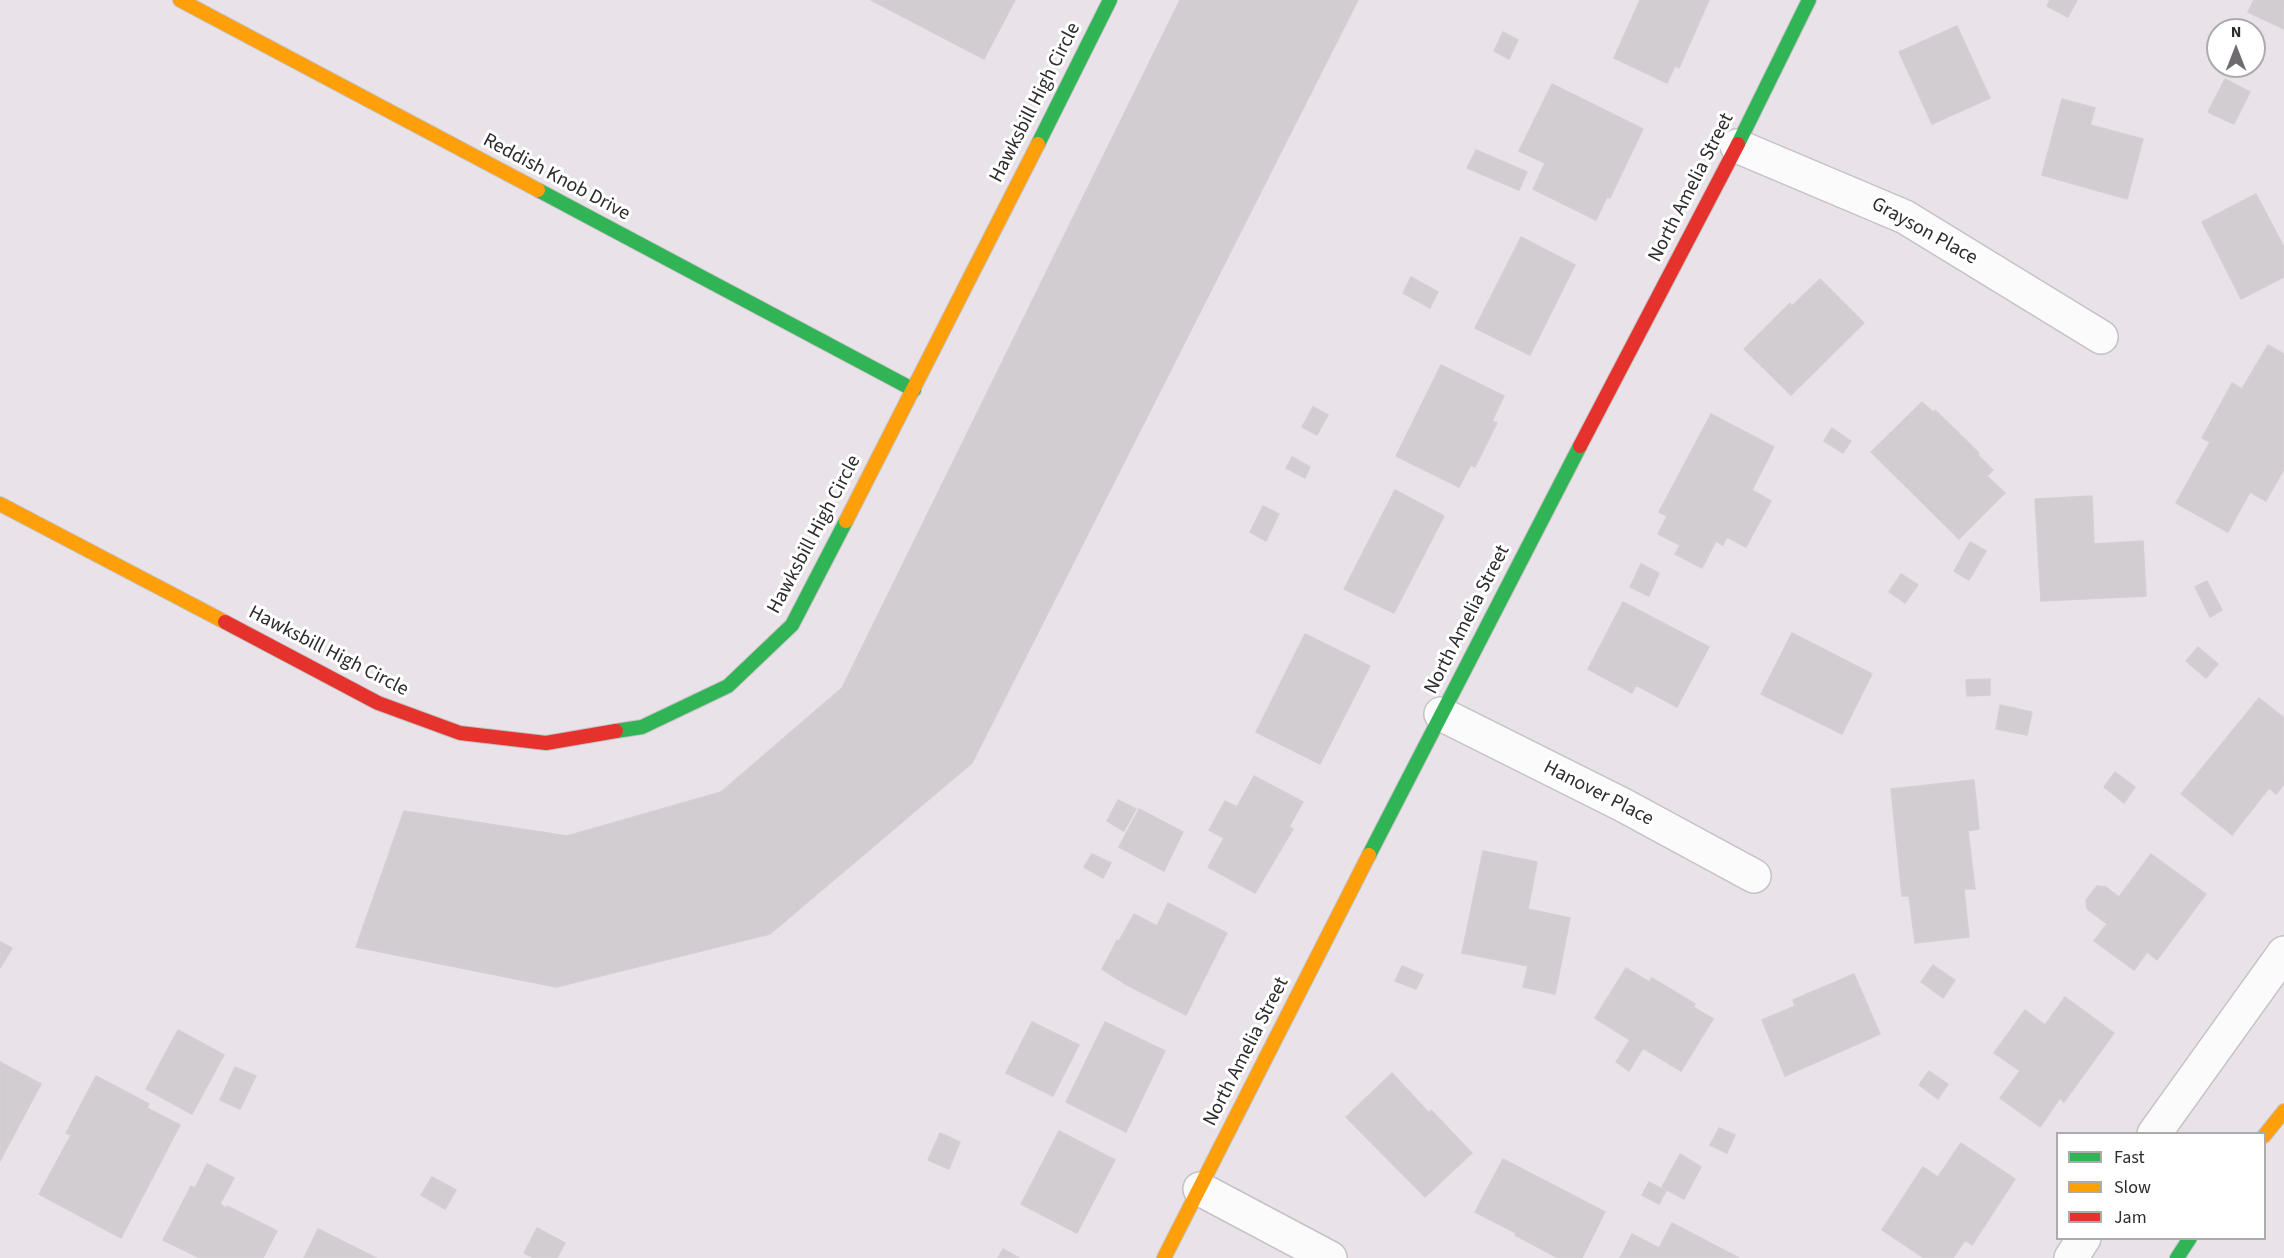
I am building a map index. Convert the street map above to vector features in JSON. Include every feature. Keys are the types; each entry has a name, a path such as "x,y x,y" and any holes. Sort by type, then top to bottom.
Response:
{"street":[{"name":"Reddish Knob Drive","path":"180,0 914,390"},
{"name":"Hawksbill High Circle","path":"0,504 378,703 460,733 546,742 642,727 728,686 792,625 914,390 1110,0"},
{"name":"North Amelia Street","path":"1164,1258 1441,714 1737,146 1809,0"},
{"name":"Grayson Place","path":"1737,146 1905,217 2102,336"},
{"name":"Hanover Place","path":"1441,714 1623,805 1754,876"},
{"path":"2155,1132 2284,953"},
{"path":"2266,1135 2284,1111"},
{"path":"1200,1189 1330,1258"},
{"path":"2071,1258 2083,1240"},
{"path":"2177,1258 2189,1240"}],"building":[{"path":"871,0 1015,0 984,59"},
{"path":"1180,0 1358,0 972,763 770,934 556,987 356,947 404,811 567,836 721,792 842,688"},
{"path":"1640,0 1709,0 1679,68 1675,66 1667,83 1614,58"},
{"path":"2050,0 2077,0 2068,17 2047,6"},
{"path":"2254,0 2284,0 2284,29 2266,20 2266,18 2248,12"},
{"path":"1957,26 1990,98 1932,124 1899,52"},
{"path":"1503,32 1518,40 1509,59 1494,51"},
{"path":"2225,79 2250,92 2234,124 2208,112"},
{"path":"1552,84 1643,129 1610,198 1607,197 1596,220 1533,189 1545,163 1519,151"},
{"path":"2062,99 2095,108 2090,125 2143,139 2127,199 2042,175"},
{"path":"1476,150 1527,172 1519,190 1467,168"},
{"path":"2256,194 2284,247 2284,277 2241,299 2202,222"},
{"path":"1521,237 1575,265 1530,355 1475,328"},
{"path":"1411,277 1438,292 1430,308 1403,293"},
{"path":"1820,279 1864,323 1791,395 1744,349 1790,303 1792,306"},
{"path":"2268,345 2284,354 2284,469 2266,501 2250,492 2228,532 2176,503 2210,442 2202,438 2232,383 2242,389"},
{"path":"1441,365 1504,396 1492,421 1497,423 1475,467 1471,465 1459,487 1396,456"},
{"path":"1922,402 1933,412 1935,410 1979,453 1978,455 1993,470 1987,476 2005,493 1959,539 1871,452"},
{"path":"1313,407 1328,415 1317,435 1302,427"},
{"path":"1711,414 1774,447 1752,490 1771,501 1746,547 1727,537 1723,545 1716,541 1702,568 1675,554 1680,545 1658,534 1667,516 1659,512"},
{"path":"1832,428 1851,441 1843,453 1824,441"},
{"path":"1292,457 1310,467 1305,478 1286,468"},
{"path":"1395,490 1444,516 1394,613 1344,589"},
{"path":"2092,496 2094,544 2143,541 2146,596 2041,601 2035,499"},
{"path":"1263,506 1279,514 1266,541 1250,532"},
{"path":"1970,542 1986,551 1969,580 1954,571"},
{"path":"1641,564 1659,573 1649,596 1630,587"},
{"path":"1901,574 1918,585 1905,603 1889,592"},
{"path":"2207,581 2222,610 2210,617 2195,587"},
{"path":"1623,602 1709,647 1677,707 1636,685 1632,693 1588,669"},
{"path":"1792,633 1872,674 1842,734 1761,694"},
{"path":"1305,634 1370,666 1320,764 1256,732"},
{"path":"2198,647 2218,664 2206,678 2186,661"},
{"path":"1990,679 1990,695 1967,696 1966,680"},
{"path":"2259,698 2284,718 2284,784 2276,794 2269,788 2232,835 2181,794"},
{"path":"2000,705 2032,712 2027,735 1996,729"},
{"path":"2115,772 2135,787 2124,803 2104,787"},
{"path":"1254,776 1303,802 1289,827 1293,829 1255,893 1208,867 1224,838 1209,830 1225,801 1237,807"},
{"path":"1974,780 1979,829 1968,831 1975,889 1964,889 1969,937 1915,943 1909,896 1902,896 1891,789"},
{"path":"1118,800 1136,809 1124,831 1107,821"},
{"path":"1139,809 1183,832 1164,871 1119,847"},
{"path":"1483,851 1537,862 1528,909 1570,918 1555,994 1523,987 1528,966 1462,953"},
{"path":"1092,854 1111,863 1103,878 1084,867"},
{"path":"2151,854 2206,894 2157,960 2147,952 2134,970 2094,941 2107,924 2087,909 2086,900 2097,886 2106,887 2119,897"},
{"path":"1168,903 1227,933 1186,1015 1127,985 1102,969 1134,914 1157,926"},
{"path":"0,942 12,948 0,968"},
{"path":"1933,965 1955,980 1943,998 1921,982"},
{"path":"1402,966 1423,975 1416,989 1395,981"},
{"path":"1626,968 1649,982 1652,978 1695,1004 1693,1007 1713,1019 1681,1071 1643,1048 1629,1071 1616,1062 1630,1040 1595,1018"},
{"path":"1854,974 1880,1034 1785,1076 1762,1020 1795,1006 1793,1000"},
{"path":"2065,997 2114,1033 2064,1102 2060,1098 2040,1127 2000,1098 2020,1071 1994,1053 2025,1010 2045,1025"},
{"path":"1032,1022 1079,1045 1053,1096 1006,1073"},
{"path":"1105,1022 1165,1051 1126,1132 1066,1102"},
{"path":"178,1030 224,1055 192,1114 146,1089"},
{"path":"0,1062 41,1084 0,1161"},
{"path":"235,1067 256,1076 240,1109 220,1100"},
{"path":"1929,1071 1948,1084 1938,1099 1919,1085"},
{"path":"1392,1073 1429,1113 1431,1110 1472,1153 1425,1197 1346,1117"},
{"path":"96,1076 149,1104 147,1108 180,1125 121,1238 39,1194 71,1135 66,1133"},
{"path":"1719,1128 1735,1135 1727,1153 1710,1145"},
{"path":"1059,1131 1115,1160 1077,1233 1021,1204"},
{"path":"940,1133 960,1142 949,1169 928,1160"},
{"path":"1961,1143 2015,1179 1972,1245 1965,1240 1953,1258 1924,1258 1882,1230 1923,1167 1938,1177"},
{"path":"1680,1154 1701,1167 1684,1199 1662,1187"},
{"path":"1503,1159 1605,1212 1582,1258 1558,1258 1475,1212"},
{"path":"207,1164 234,1178 220,1204 277,1231 263,1258 200,1258 163,1240 191,1186 195,1188"},
{"path":"432,1177 456,1190 445,1209 421,1195"},
{"path":"1649,1182 1666,1191 1659,1204 1642,1195"},
{"path":"1672,1223 1739,1258 1620,1258 1632,1234 1659,1248"},
{"path":"537,1228 565,1243 557,1258 534,1258 524,1253"},
{"path":"318,1229 376,1258 304,1258"},
{"path":"1003,1249 1019,1258 998,1258"}],"traffic: fast":[{"path":"1038,144 1110,0"},
{"path":"1738,144 1809,0"},
{"path":"538,190 914,390"},
{"path":"1369,855 1580,446"},
{"path":"616,731 642,727 728,686 792,625 846,521"},
{"path":"2177,1258 2189,1240"}],"traffic: slow":[{"path":"180,0 538,190"},
{"path":"846,521 1038,144"},
{"path":"0,504 225,622"},
{"path":"1164,1258 1369,855"},
{"path":"2266,1134 2284,1111"}],"traffic: jam":[{"path":"1580,446 1738,144"},
{"path":"225,622 378,703 460,733 546,743 616,731"}]}
